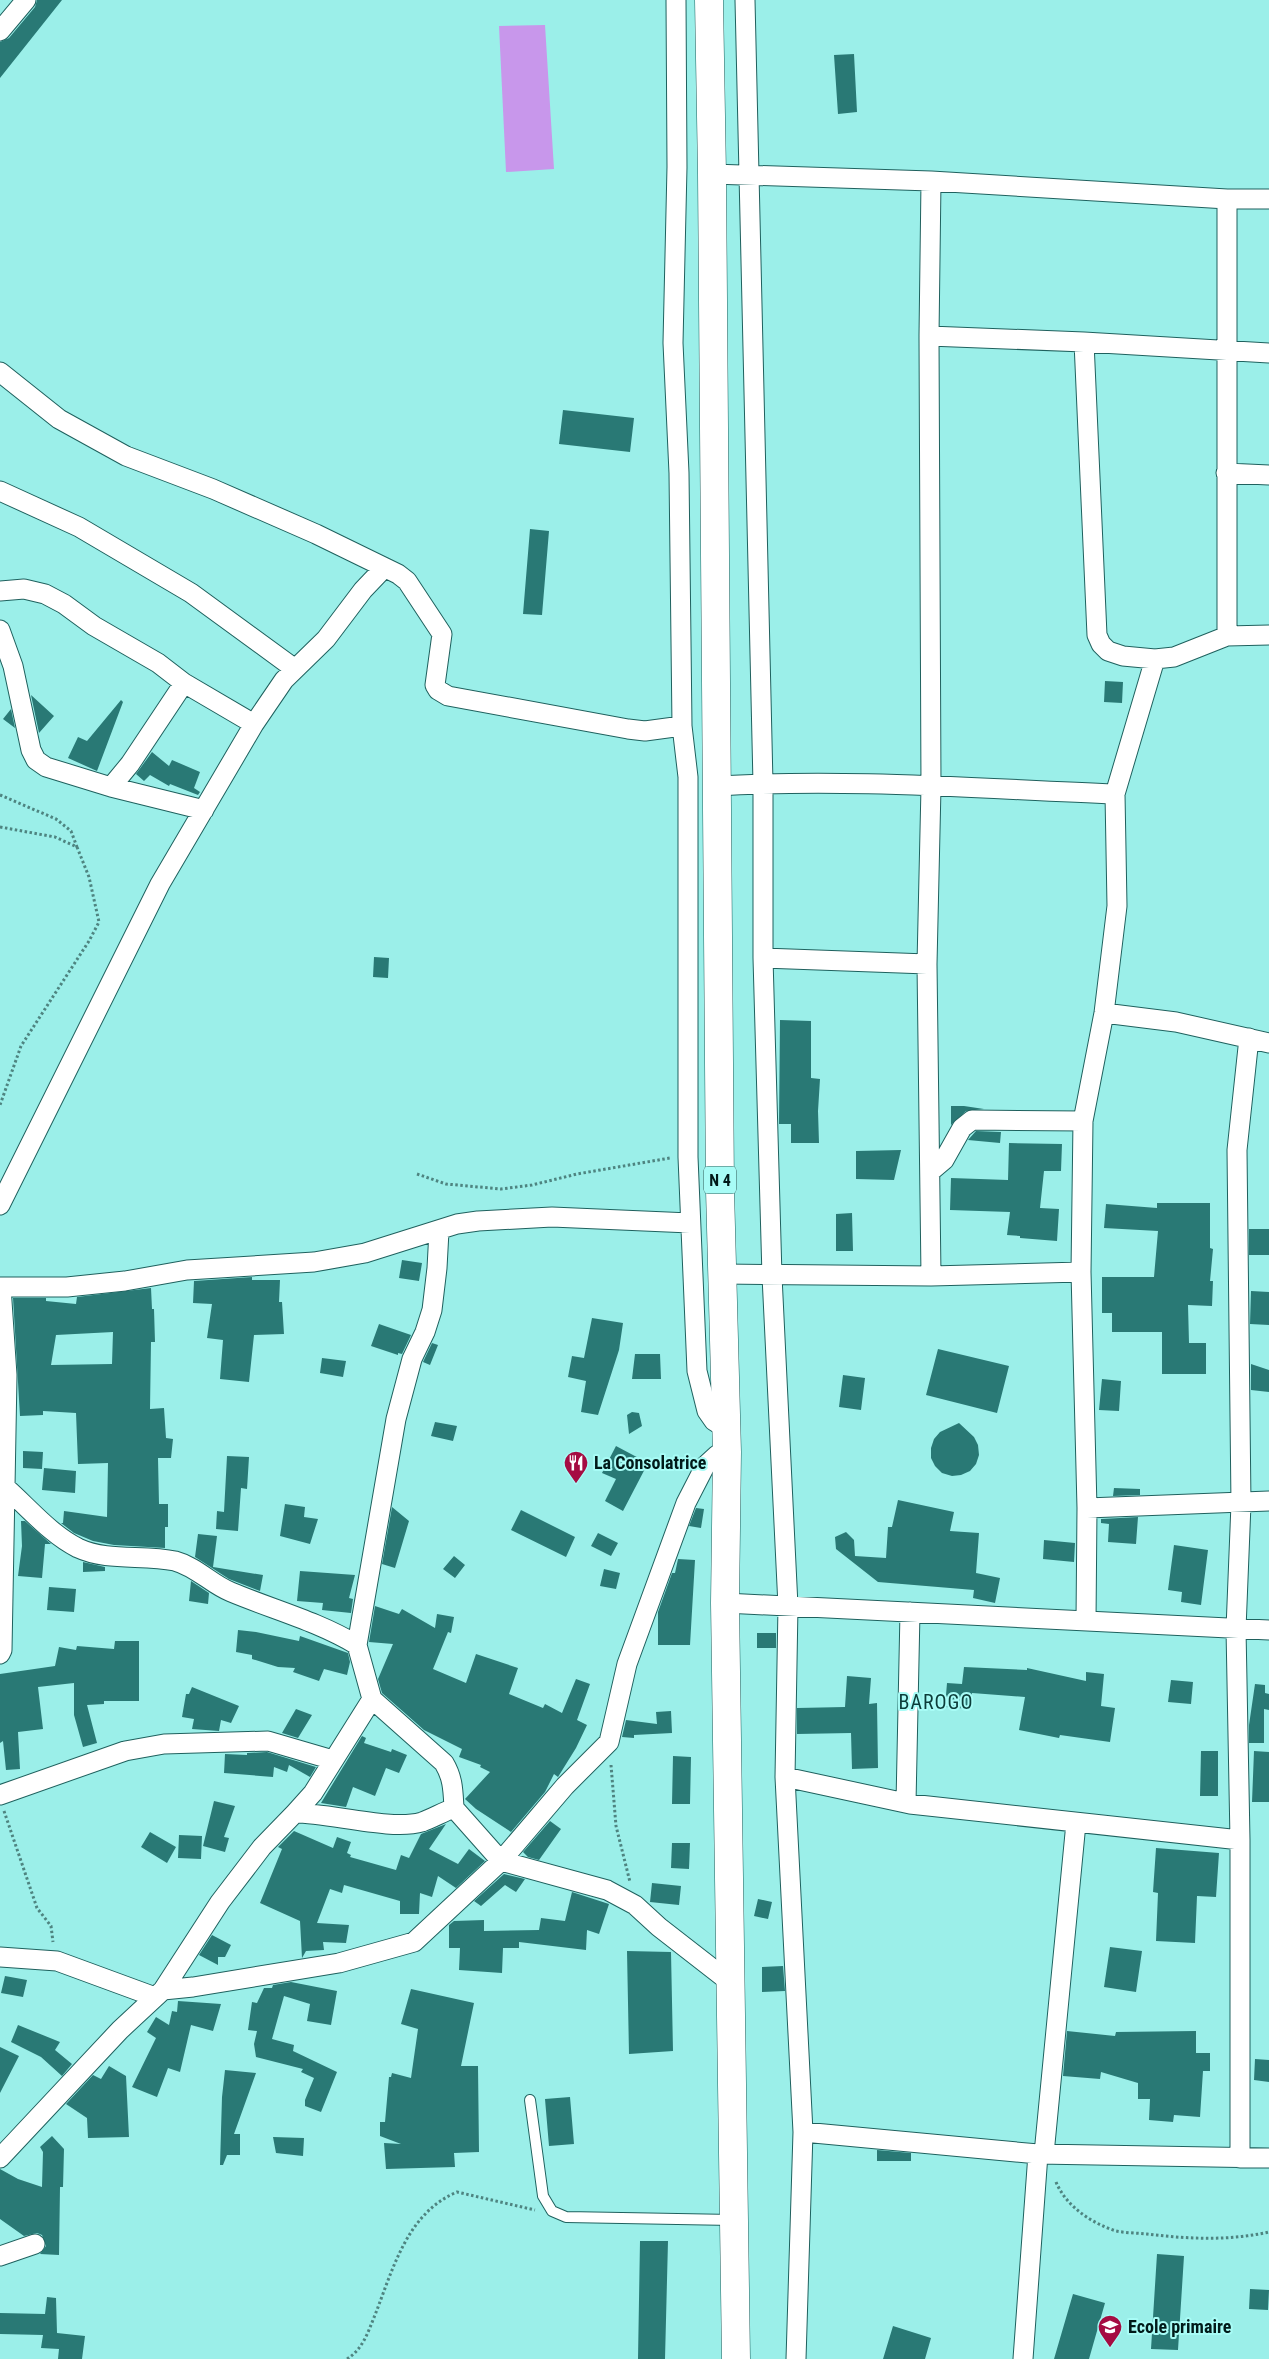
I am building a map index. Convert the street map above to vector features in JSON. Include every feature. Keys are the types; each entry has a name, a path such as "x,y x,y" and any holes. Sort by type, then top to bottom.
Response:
{"highway":[{"name":"N 4","path":"709,0 726,1440 725,1603 736,2359"}],"street":[{"path":"0,30 26,0"},
{"path":"0,1957 56,1961 159,1993 339,1962 414,1942 501,1861 565,1786 609,1742 627,1664 686,1503 705,1466 717,1455 726,1440 707,1411 697,1371 690,1223 688,1157 688,778 682,726 679,473 673,343 677,168 676,0"},
{"path":"745,0 747,176 763,784 763,958 772,1276 788,1606 785,1777 803,2132 796,2359"},
{"path":"712,174 931,182 1227,199 1269,199"},
{"path":"931,182 929,336 931,787 927,964 931,1276"},
{"path":"1227,199 1227,636"},
{"path":"929,336 1084,342 1269,353"},
{"path":"1084,342 1097,635 1101,644 1108,651 1123,656 1155,659 1174,657 1227,636 1269,634"},
{"path":"0,372 59,418 126,456 316,534 407,581 442,634 442,646 435,685 440,692 448,696 628,729 645,731 682,726"},
{"path":"1226,473 1269,475"},
{"path":"0,491 79,527 190,593 295,669"},
{"path":"0,1205 160,884 254,724 284,680 326,640 363,590 384,568"},
{"path":"0,591 24,590 45,594 64,604 94,626 158,663 184,683 254,724"},
{"path":"0,630 13,666 30,750 36,760 46,767 111,787 204,810"},
{"path":"1086,1621 1087,1508 1081,1272 1083,1121 1104,1013 1116,906 1115,794 1155,659"},
{"path":"111,787 130,764 184,683"},
{"path":"717,786 763,784 931,787 1115,794"},
{"path":"763,958 927,964"},
{"path":"1104,1013 1176,1022 1269,1044"},
{"path":"1240,2158 1240,1840 1236,1629 1241,1504 1237,1150 1249,1038"},
{"path":"931,1171 944,1160 962,1128 972,1120 1083,1121"},
{"path":"0,1654 2,1650 2,1487 6,1375 0,1287 67,1287 125,1281 187,1270 314,1262 365,1254 457,1224 478,1221 552,1217 690,1223"},
{"path":"438,1231 437,1268 432,1310 425,1332 412,1359 396,1419 357,1645 372,1700 444,1762 451,1774 454,1808 501,1861 599,1888 635,1905 659,1927 731,1983"},
{"path":"723,1274 772,1276 931,1276 1081,1272"},
{"path":"2,1487 50,1528 77,1548 100,1556 146,1557 184,1564 230,1592 318,1624 357,1645"},
{"path":"1087,1508 1241,1504 1269,1501"},
{"path":"725,1603 1269,1630"},
{"path":"906,1803 910,1612"},
{"path":"0,2158 120,2030 159,1993 220,1902 262,1847 313,1793 372,1700"},
{"path":"2,1802 125,1751 164,1744 268,1741 333,1760"},
{"path":"785,1777 906,1803 1240,1840"},
{"path":"295,1813 312,1813 398,1824 421,1822 454,1808"},
{"path":"1023,2359 1041,2154 1076,1823"},
{"path":"803,2132 1041,2154 1269,2158"},
{"path":"0,2256 35,2244"}],"lane":[{"path":"530,2100 543,2196 552,2211 566,2217 734,2220"}],"path":[{"path":"0,795 56,819 71,831 88,878 99,922 90,941 21,1046 0,1105"},
{"path":"0,827 55,837 77,847"},
{"path":"417,1174 446,1184 501,1189 532,1185 577,1174 664,1158 688,1157"},
{"path":"609,1742 616,1826 635,1905"},
{"path":"2,1802 37,1908 51,1926 56,1961"},
{"path":"1041,2154 1061,2194 1086,2218 1116,2231 1179,2238 1250,2236 1269,2232"},
{"path":"347,2359 364,2344 403,2243 428,2210 446,2197 457,2192 471,2194 566,2217"}],"shaded area":[{"path":"545,25 554,169 506,172 499,26"}],"building":[{"path":"37,0 62,0 0,78 0,42 9,38 35,7"},
{"path":"854,54 857,112 838,114 834,55"},
{"path":"563,410 634,418 630,452 559,444"},
{"path":"530,529 549,531 542,615 523,614"},
{"path":"1105,681 1123,682 1122,703 1104,702"},
{"path":"31,695 54,716 39,733"},
{"path":"121,700 123,702 97,771 68,758 78,737 87,741"},
{"path":"11,709 15,728 3,719"},
{"path":"152,752 169,766 172,760 200,772 194,788 200,792 198,795 170,784 169,786 150,775 144,781 136,774"},
{"path":"374,957 389,958 388,978 373,977"},
{"path":"780,1020 811,1021 811,1078 820,1079 819,1143 791,1143 791,1124 779,1124"},
{"path":"951,1106 984,1109 966,1111 951,1125"},
{"path":"976,1131 1001,1132 1000,1143 968,1140"},
{"path":"1009,1143 1062,1144 1061,1171 1044,1171 1040,1208 1059,1209 1057,1241 1007,1235 1010,1212 950,1210 951,1178 1008,1180"},
{"path":"901,1150 894,1180 856,1179 856,1151"},
{"path":"1157,1203 1210,1203 1210,1248 1213,1249 1210,1281 1213,1281 1212,1306 1188,1305 1189,1343 1206,1343 1206,1374 1162,1374 1162,1332 1112,1332 1112,1313 1102,1313 1102,1277 1154,1277 1158,1231 1104,1228 1106,1204 1157,1208"},
{"path":"852,1213 853,1251 836,1251 836,1214"},
{"path":"1249,1229 1269,1229 1269,1255 1249,1255"},
{"path":"402,1260 422,1263 419,1281 399,1278"},
{"path":"252,1277 252,1280 280,1280 279,1302 282,1302 284,1334 254,1335 249,1382 220,1379 223,1340 207,1338 212,1304 193,1303 194,1281"},
{"path":"151,1288 155,1342 151,1342 150,1409 164,1408 166,1438 173,1439 171,1458 158,1458 159,1504 168,1504 168,1527 165,1527 165,1548 114,1545 93,1541 74,1533 61,1523 63,1523 64,1511 107,1517 108,1463 78,1464 76,1413 43,1411 43,1415 20,1416 13,1298 46,1298 46,1301 76,1304 77,1297","holes":["113,1332 112,1364 51,1365 56,1335"]},
{"path":"1251,1291 1269,1292 1269,1325 1250,1324"},
{"path":"592,1318 623,1323 619,1350 598,1415 581,1412 586,1381 568,1377 572,1356 584,1358"},
{"path":"379,1324 411,1335 402,1354 398,1353 398,1355 371,1346"},
{"path":"432,1343 438,1345 430,1365 423,1362"},
{"path":"938,1349 1009,1366 997,1413 926,1395"},
{"path":"635,1354 660,1354 661,1379 632,1379"},
{"path":"322,1358 346,1361 343,1377 320,1373"},
{"path":"1251,1364 1269,1370 1269,1392 1251,1390"},
{"path":"843,1375 865,1378 861,1410 839,1407"},
{"path":"1102,1379 1121,1381 1119,1411 1099,1410"},
{"path":"632,1412 639,1413 642,1426 629,1434 627,1415"},
{"path":"435,1422 457,1426 453,1441 431,1436"},
{"path":"959,1423 974,1437 978,1445 979,1455 976,1464 970,1471 952,1476 942,1473 935,1466 931,1458 931,1448 934,1439 940,1432"},
{"path":"616,1446 648,1463 623,1511 605,1501 616,1479 602,1473"},
{"path":"23,1451 43,1452 42,1469 23,1468"},
{"path":"227,1456 249,1457 247,1489 241,1488 238,1531 216,1529 217,1511 224,1512"},
{"path":"44,1468 76,1471 75,1493 42,1490"},
{"path":"1114,1488 1140,1489 1140,1495 1113,1496"},
{"path":"898,1500 954,1512 950,1531 979,1533 976,1573 1000,1578 995,1603 973,1598 974,1590 878,1582 836,1549 835,1537 846,1532 854,1540 855,1556 886,1558 888,1527 892,1527"},
{"path":"285,1504 305,1507 304,1517 318,1519 310,1544 280,1536"},
{"path":"392,1507 409,1521 395,1568 382,1564"},
{"path":"696,1508 704,1509 701,1528 689,1526"},
{"path":"521,1510 575,1537 566,1557 511,1530"},
{"path":"1138,1517 1136,1544 1108,1542 1109,1524 1101,1523 1101,1519"},
{"path":"21,1521 25,1521 51,1544 45,1544 42,1578 18,1576 22,1546"},
{"path":"598,1533 618,1543 611,1556 591,1546"},
{"path":"198,1534 217,1536 213,1567 263,1575 260,1591 229,1579 195,1557"},
{"path":"1044,1540 1075,1543 1074,1562 1043,1559"},
{"path":"1174,1545 1208,1550 1201,1605 1181,1602 1182,1592 1168,1590"},
{"path":"454,1556 465,1565 455,1578 443,1569"},
{"path":"678,1559 695,1560 690,1645 658,1645 658,1612 672,1573 675,1573"},
{"path":"83,1562 105,1567 105,1571 83,1572"},
{"path":"604,1569 620,1573 616,1589 600,1586"},
{"path":"300,1571 355,1575 349,1598 353,1599 351,1613 322,1610 323,1603 297,1601"},
{"path":"191,1581 209,1593 208,1604 189,1601"},
{"path":"49,1587 76,1589 74,1612 47,1610"},
{"path":"375,1606 399,1614 402,1609 435,1628 437,1614 454,1617 451,1633 448,1632 433,1669 466,1683 476,1654 518,1668 509,1694 543,1708 545,1704 562,1713 576,1679 590,1684 577,1720 587,1725 576,1748 558,1777 554,1774 545,1792 511,1832 476,1809 465,1799 490,1772 480,1767 481,1765 459,1757 462,1749 424,1730 382,1693 378,1679 393,1644 369,1642"},
{"path":"238,1630 299,1641 300,1636 348,1653 350,1662 347,1675 324,1669 319,1681 293,1672 295,1668 278,1667 252,1659 252,1655 236,1652"},
{"path":"757,1633 776,1633 776,1648 757,1648"},
{"path":"115,1641 139,1641 139,1701 104,1701 104,1704 87,1705 97,1743 83,1747 74,1715 74,1683 38,1687 43,1729 18,1732 20,1769 6,1770 3,1741 0,1743 0,1674 55,1666 59,1647 76,1650 77,1646 114,1649"},
{"path":"964,1667 1027,1670 1027,1668 1086,1681 1086,1672 1104,1674 1101,1706 1115,1708 1110,1742 1060,1735 1059,1738 1019,1730 1025,1697 972,1693 970,1709 945,1707 947,1683 962,1684"},
{"path":"847,1676 871,1678 869,1704 877,1703 878,1768 852,1769 851,1733 797,1734 797,1708 845,1707"},
{"path":"1171,1680 1193,1682 1191,1704 1168,1702"},
{"path":"1255,1684 1265,1685 1265,1693 1269,1694 1269,1710 1264,1709 1264,1743 1249,1743 1249,1725"},
{"path":"192,1687 239,1706 231,1723 221,1720 219,1731 192,1729 194,1719 182,1717 186,1694 189,1694"},
{"path":"296,1709 312,1715 298,1738 282,1733"},
{"path":"671,1711 672,1733 634,1735 634,1738 622,1737 626,1720 657,1724 656,1712"},
{"path":"362,1736 366,1738 364,1743 391,1752 392,1749 407,1755 399,1773 386,1768 375,1796 353,1787 346,1807 321,1803"},
{"path":"1201,1751 1218,1751 1218,1796 1200,1796"},
{"path":"1254,1751 1269,1752 1269,1802 1252,1802"},
{"path":"267,1752 316,1767 310,1777 289,1765 287,1772 274,1767 273,1777 224,1773 225,1754 247,1755 247,1753"},
{"path":"673,1756 691,1757 690,1804 672,1804"},
{"path":"214,1801 235,1806 224,1837 229,1838 225,1852 203,1846"},
{"path":"550,1821 561,1829 539,1860 528,1857 523,1852"},
{"path":"446,1824 429,1849 458,1864 469,1849 485,1861 456,1888 438,1876 432,1897 420,1893 419,1914 400,1914 400,1901 344,1885 342,1893 330,1889 317,1923 349,1925 346,1943 323,1942 324,1950 306,1951 302,1958 300,1921 260,1903 282,1849 278,1847 294,1831 333,1848 337,1837 351,1842 347,1853 351,1855 350,1857 396,1870 401,1855 409,1858 421,1834"},
{"path":"150,1832 176,1847 167,1863 141,1847"},
{"path":"179,1835 202,1836 201,1859 178,1858"},
{"path":"672,1843 690,1843 689,1869 671,1868"},
{"path":"1156,1848 1219,1853 1216,1897 1197,1896 1195,1943 1156,1941 1158,1893 1153,1892"},
{"path":"504,1874 525,1879 516,1892 505,1885 481,1906 474,1901"},
{"path":"652,1883 681,1886 679,1905 650,1902"},
{"path":"572,1892 609,1904 599,1934 587,1930 586,1950 519,1942 519,1948 503,1948 502,1973 459,1970 460,1948 449,1948 449,1925 454,1921 484,1920 484,1931 539,1930 541,1918 565,1921"},
{"path":"758,1899 772,1902 768,1919 754,1916"},
{"path":"212,1935 231,1945 225,1957 218,1957 218,1965 199,1955"},
{"path":"1110,1947 1142,1951 1136,1992 1104,1987"},
{"path":"627,1951 671,1952 673,2051 629,2054"},
{"path":"783,1966 785,1991 762,1992 762,1967"},
{"path":"5,1976 27,1980 23,1997 1,1993"},
{"path":"291,1982 337,1991 331,2025 307,2021 310,2004 284,1996 272,2039 294,2045 293,2051 337,2072 321,2112 305,2106 305,2100 314,2078 301,2072 303,2069 256,2057 254,2044 257,2031 248,2030 252,2002 257,2003 264,1988 272,1988 273,1985"},
{"path":"411,1989 474,2003 461,2066 478,2066 479,2152 454,2153 455,2167 386,2169 384,2143 401,2144 380,2136 380,2122 385,2122 389,2077 391,2077 392,2073 411,2078 418,2029 401,2024"},
{"path":"178,2001 221,2004 213,2031 191,2025 180,2072 168,2068 157,2097 132,2087 156,2038 147,2032 156,2017 169,2025 172,2011 177,2012"},
{"path":"18,2025 60,2042 55,2050 72,2064 62,2076 41,2057 11,2042"},
{"path":"1067,2031 1115,2036 1116,2032 1196,2031 1196,2053 1210,2053 1210,2071 1203,2071 1200,2117 1174,2115 1173,2122 1149,2120 1150,2099 1138,2099 1138,2083 1101,2072 1100,2079 1063,2076"},
{"path":"0,2047 19,2056 0,2093"},
{"path":"1255,2059 1269,2060 1269,2082 1254,2080"},
{"path":"109,2066 126,2076 129,2137 88,2138 87,2118 66,2104 93,2075 101,2079"},
{"path":"225,2070 256,2073 234,2134 240,2134 240,2155 227,2155 223,2165 220,2165 222,2097"},
{"path":"570,2097 574,2144 549,2146 545,2099"},
{"path":"52,2136 64,2149 63,2187 60,2187 59,2255 40,2254 46,2246 42,2235 37,2233 24,2236 0,2219 0,2169 18,2179 42,2187 43,2152 40,2147"},
{"path":"273,2137 304,2138 303,2156 276,2153"},
{"path":"877,2150 911,2153 911,2161 877,2161"},
{"path":"640,2241 668,2241 665,2359 638,2359"},
{"path":"1157,2254 1184,2256 1178,2350 1151,2349"},
{"path":"1250,2289 1269,2290 1268,2310 1249,2309"},
{"path":"1073,2294 1105,2303 1089,2359 1054,2359"},
{"path":"47,2297 56,2298 57,2333 85,2336 82,2359 58,2359 59,2349 41,2348 43,2335 0,2334 0,2313 45,2314"},
{"path":"893,2326 931,2338 925,2359 883,2359"}],"place":[{"name":"La Consolatrice","path":"576,1484"},
{"name":"Ecole primaire","path":"1110,2348"}],"district":[{"name":"BAROGO","path":"936,1702"}]}
